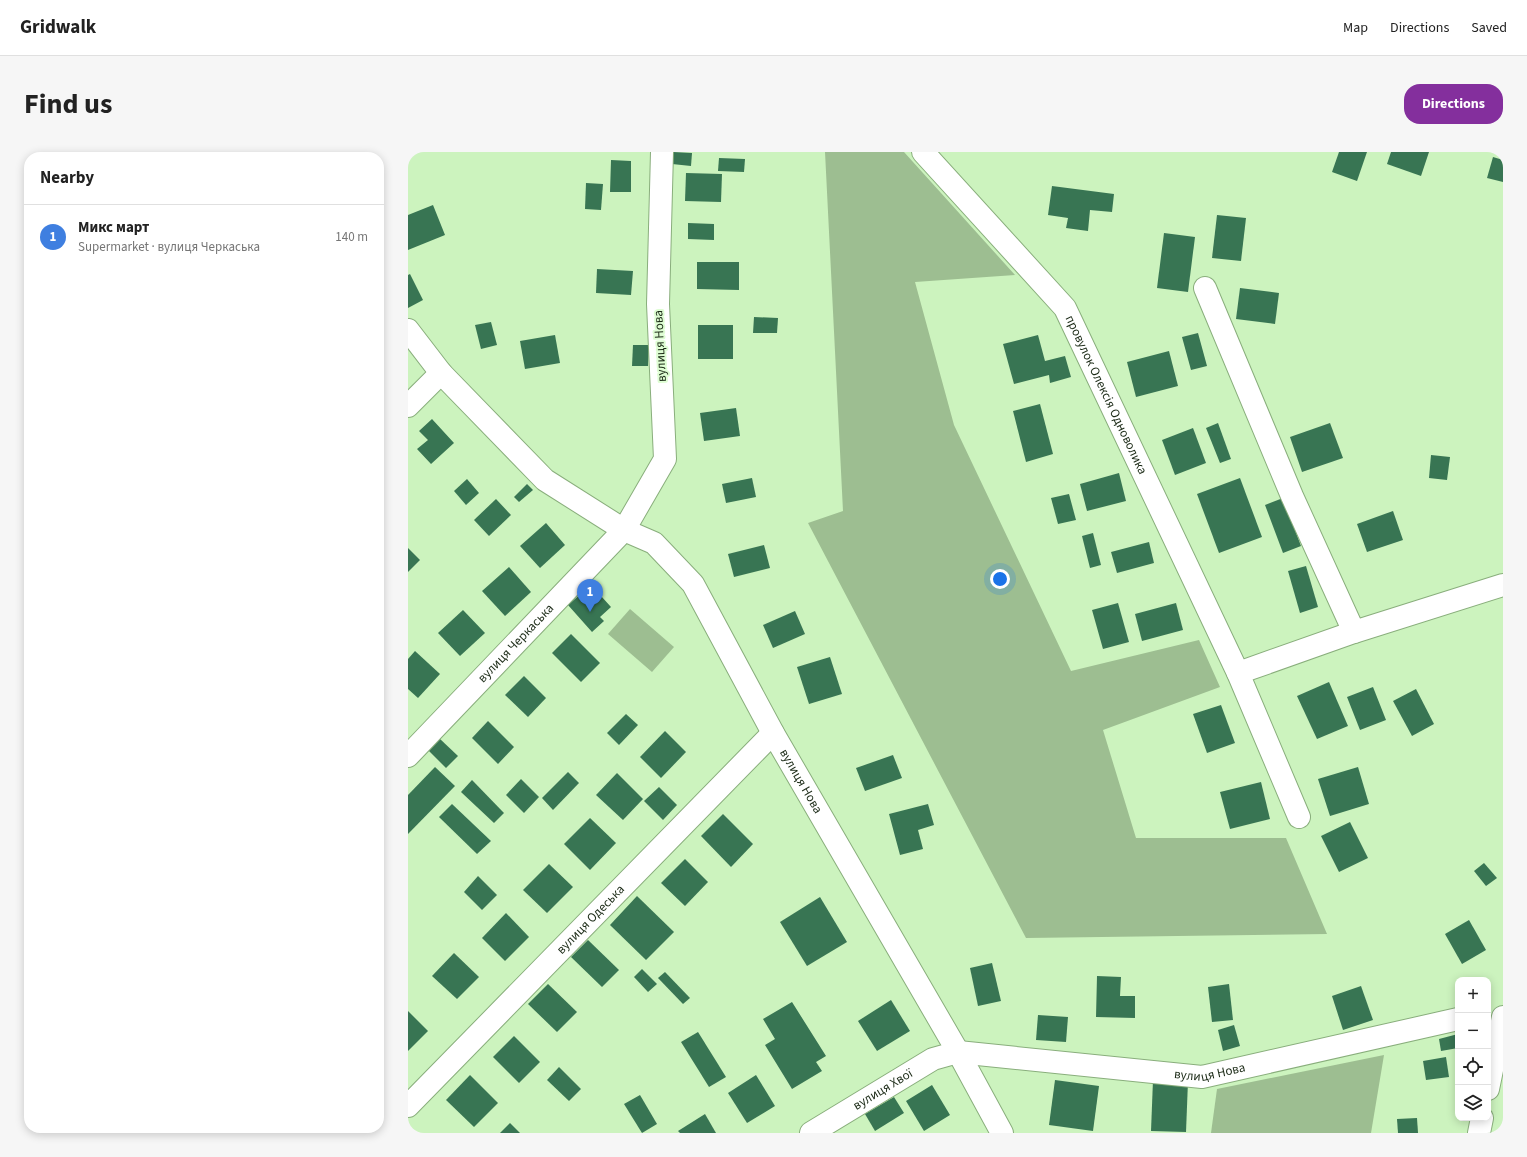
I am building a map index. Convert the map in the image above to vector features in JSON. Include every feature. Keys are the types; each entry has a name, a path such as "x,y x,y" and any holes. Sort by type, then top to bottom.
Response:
{"street":[{"name":"вулиця Нова","path":"624,530 665,459 658,304 662,152"},
{"name":"провулок Олексія Одноволика","path":"923,152 1065,308 1238,672 1299,817"},
{"path":"1205,288 1292,496 1354,632"},
{"name":"вулиця Нова","path":"408,330 441,373 545,480 624,530 654,543 693,584 773,733 958,1052 1002,1133"},
{"path":"408,406 441,373"},
{"name":"вулиця Черкаська","path":"408,756 624,530"},
{"path":"1238,672 1354,632 1503,585"},
{"name":"вулиця Одеська","path":"408,1106 773,733"},
{"path":"1491,1011 1503,1008"},
{"path":"1489,1085 1503,1017"},
{"name":"вулиця Нова","path":"958,1052 1202,1078 1455,1019"},
{"name":"вулиця Хвої","path":"811,1133 933,1059 958,1052"},
{"path":"1479,1133 1481,1121"}],"green space":[{"path":"825,152 904,152 1015,275 915,282 954,425 1071,671 1199,640 1220,687 1103,730 1136,838 1286,838 1327,934 1026,938 808,523 843,511"},
{"path":"630,609 674,647 652,672 608,634"},
{"path":"1384,1055 1371,1133 1211,1133 1217,1089"}],"building":[{"path":"673,152 692,153 691,166 672,164"},
{"path":"1339,152 1367,152 1357,181 1332,172"},
{"path":"1391,152 1429,152 1421,176 1387,164"},
{"path":"1493,157 1503,160 1503,182 1487,178"},
{"path":"719,158 745,159 744,172 718,171"},
{"path":"611,160 631,161 631,192 610,192"},
{"path":"686,173 722,174 721,202 685,201"},
{"path":"586,183 603,184 601,210 585,209"},
{"path":"1052,186 1114,194 1112,212 1090,210 1088,231 1066,228 1068,218 1048,215"},
{"path":"433,205 445,235 408,250 408,215"},
{"path":"1217,215 1246,218 1241,261 1212,258"},
{"path":"688,223 714,224 714,240 688,239"},
{"path":"1164,233 1195,237 1188,292 1157,288"},
{"path":"697,262 739,262 739,290 697,289"},
{"path":"597,269 633,271 631,295 596,293"},
{"path":"410,274 423,300 408,308 408,275"},
{"path":"1240,288 1279,293 1275,324 1236,319"},
{"path":"754,317 778,318 777,333 753,333"},
{"path":"491,322 497,345 481,349 475,325"},
{"path":"698,325 733,325 733,359 698,359"},
{"path":"1198,333 1207,366 1191,370 1182,337"},
{"path":"555,335 560,363 525,369 520,341"},
{"path":"1038,335 1045,361 1065,356 1071,377 1050,383 1049,375 1014,384 1003,344"},
{"path":"633,345 649,345 648,366 632,366"},
{"path":"1169,351 1178,386 1136,397 1127,362"},
{"path":"1040,404 1053,454 1026,462 1013,411"},
{"path":"736,408 740,436 704,441 700,413"},
{"path":"432,419 454,443 431,464 417,449 428,440 419,431"},
{"path":"1218,423 1231,459 1220,463 1206,428"},
{"path":"1330,423 1343,458 1302,472 1290,437"},
{"path":"1193,428 1206,463 1175,475 1162,440"},
{"path":"1431,455 1450,457 1447,480 1429,478"},
{"path":"1119,473 1126,501 1087,511 1080,484"},
{"path":"752,478 756,497 726,503 722,484"},
{"path":"1240,478 1262,537 1219,553 1197,494"},
{"path":"467,479 479,493 466,505 454,491"},
{"path":"527,484 533,490 519,502 514,497"},
{"path":"1069,494 1076,520 1058,524 1051,498"},
{"path":"1283,498 1301,546 1283,553 1265,505"},
{"path":"496,499 511,515 489,536 474,520"},
{"path":"1393,511 1403,540 1367,552 1357,524"},
{"path":"546,523 565,545 540,568 520,546"},
{"path":"1093,533 1101,565 1090,568 1082,536"},
{"path":"1149,542 1154,563 1117,573 1111,552"},
{"path":"764,545 770,568 734,577 728,554"},
{"path":"408,548 420,560 408,572"},
{"path":"1306,566 1318,607 1300,613 1288,571"},
{"path":"509,567 531,592 505,616 482,591"},
{"path":"591,585 611,607 600,617 604,621 592,632 568,605"},
{"path":"1118,603 1129,642 1103,649 1092,610"},
{"path":"1176,603 1183,630 1142,641 1135,614"},
{"path":"463,610 485,633 460,656 438,633"},
{"path":"795,611 805,634 773,648 763,625"},
{"path":"571,634 600,663 581,682 552,653"},
{"path":"415,651 440,674 418,698 408,689 408,659"},
{"path":"830,657 842,694 809,704 797,667"},
{"path":"524,676 546,698 528,717 505,695"},
{"path":"1329,682 1348,726 1317,739 1297,696"},
{"path":"1373,687 1386,720 1360,730 1347,697"},
{"path":"1416,689 1434,724 1412,736 1393,701"},
{"path":"1221,705 1235,743 1207,753 1193,714"},
{"path":"626,714 638,725 619,745 607,733"},
{"path":"488,721 514,747 498,764 472,738"},
{"path":"665,731 686,752 661,778 640,757"},
{"path":"439,738 458,756 446,768 428,750"},
{"path":"893,755 902,778 865,791 856,768"},
{"path":"435,767 455,786 408,834 408,795"},
{"path":"1358,767 1369,804 1330,816 1318,779"},
{"path":"568,772 579,783 553,810 542,798"},
{"path":"617,773 643,799 623,820 596,795"},
{"path":"521,779 539,797 524,813 506,795"},
{"path":"472,780 504,813 494,823 461,792"},
{"path":"1261,782 1270,819 1230,829 1220,792"},
{"path":"659,787 677,805 663,820 644,801"},
{"path":"452,804 491,841 477,854 439,817"},
{"path":"928,804 934,825 918,830 923,849 900,855 889,814"},
{"path":"723,814 753,844 731,867 701,836"},
{"path":"590,818 616,843 590,870 564,844"},
{"path":"1350,822 1368,858 1339,872 1321,836"},
{"path":"685,859 708,882 685,906 661,883"},
{"path":"1484,863 1497,878 1486,886 1474,871"},
{"path":"549,864 573,887 547,913 523,890"},
{"path":"478,876 497,895 482,910 464,892"},
{"path":"637,896 674,932 646,960 610,925"},
{"path":"820,897 847,942 807,966 780,922"},
{"path":"506,913 529,937 505,961 482,938"},
{"path":"1469,920 1486,950 1462,964 1445,934"},
{"path":"588,940 619,970 602,987 571,957"},
{"path":"454,953 479,977 457,999 432,976"},
{"path":"992,963 1001,1001 978,1006 970,968"},
{"path":"642,969 657,984 648,992 634,977"},
{"path":"665,972 690,998 683,1004 658,978"},
{"path":"1097,976 1121,977 1120,996 1135,996 1135,1018 1096,1017"},
{"path":"548,984 577,1012 557,1032 528,1004"},
{"path":"1229,984 1233,1020 1212,1022 1208,987"},
{"path":"1361,986 1373,1020 1343,1030 1332,996"},
{"path":"891,1000 910,1031 877,1051 858,1021"},
{"path":"792,1002 826,1056 816,1062 822,1071 792,1089 765,1045 775,1039 763,1019"},
{"path":"408,1011 428,1031 408,1051"},
{"path":"1038,1015 1068,1017 1066,1042 1036,1040"},
{"path":"1234,1025 1240,1046 1223,1051 1218,1030"},
{"path":"698,1032 726,1077 709,1087 681,1042"},
{"path":"1455,1035 1455,1049 1441,1051 1439,1039"},
{"path":"514,1036 540,1062 519,1083 493,1057"},
{"path":"1446,1057 1449,1077 1426,1080 1423,1061"},
{"path":"559,1067 581,1089 569,1101 547,1080"},
{"path":"470,1075 498,1103 474,1127 446,1100"},
{"path":"756,1075 775,1106 747,1123 728,1093"},
{"path":"1055,1080 1099,1086 1093,1131 1049,1125"},
{"path":"1153,1080 1188,1081 1186,1132 1151,1131"},
{"path":"932,1085 950,1115 924,1131 906,1101"},
{"path":"640,1095 657,1124 642,1133 624,1104"},
{"path":"894,1097 904,1113 875,1131 865,1114"},
{"path":"705,1114 716,1133 680,1133 678,1131"},
{"path":"1417,1118 1418,1133 1398,1133 1397,1119"},
{"path":"510,1123 520,1133 500,1133"}],"place":[{"name":"Микс март","path":"590,612"}]}
